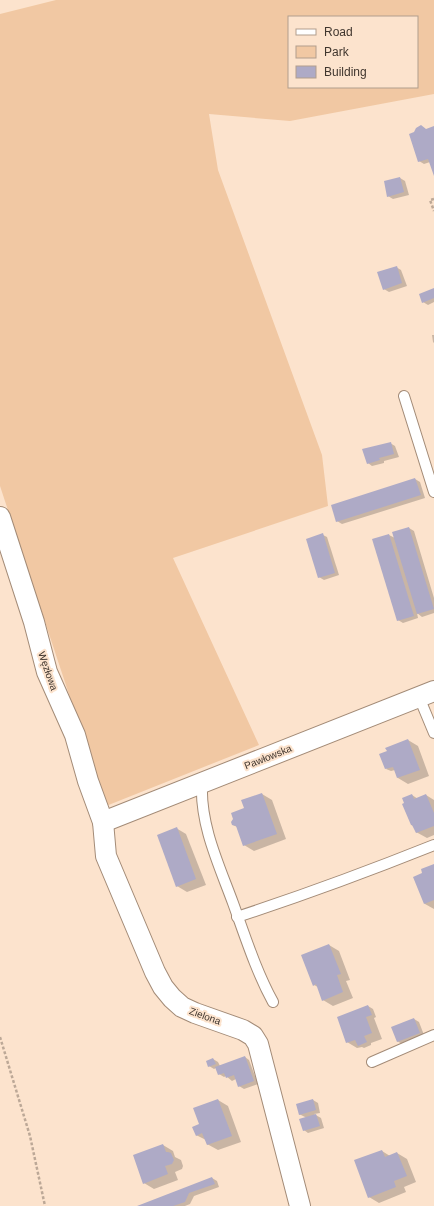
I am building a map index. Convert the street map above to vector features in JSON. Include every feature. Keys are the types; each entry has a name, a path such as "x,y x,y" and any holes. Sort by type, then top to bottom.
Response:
{"street":[{"name":"Węzłowa","path":"0,517 34,622 47,672 75,735 88,781 103,822"},
{"name":"Pawłowska","path":"103,822 427,694"},
{"name":"Zielona","path":"103,822 106,856 155,972 163,986 172,998 182,1007 195,1014 243,1030 253,1036 258,1044 300,1206"}],"lane":[{"path":"404,396 434,492"},
{"path":"427,694 434,734"},
{"path":"202,784 201,796 208,836 255,963 273,1002"},
{"path":"237,917 298,897 383,866 434,845"},
{"path":"372,1062 434,1036"}],"path":[{"path":"434,199 430,200 434,212"},
{"path":"0,1037 30,1136 45,1206"}],"green space":[{"path":"56,0 434,0 434,94 290,121 209,114 218,170 322,455 328,506 173,558 259,745 106,806 0,486 0,14"}],"building":[{"path":"421,125 426,129 434,126 434,176 428,159 418,162 409,134 414,132 416,128"},
{"path":"400,177 404,192 387,197 384,181"},
{"path":"397,266 402,283 383,290 377,272"},
{"path":"434,288 434,298 422,303 419,294"},
{"path":"391,442 394,454 379,458 380,460 367,464 362,449"},
{"path":"415,478 421,495 336,522 331,505"},
{"path":"409,527 434,609 417,614 392,532"},
{"path":"323,533 335,573 318,578 306,539"},
{"path":"389,534 414,616 397,621 372,539"},
{"path":"408,739 420,770 397,778 393,767 385,769 379,754 387,751 385,748"},
{"path":"262,793 277,834 243,846 236,826 232,825 231,822 233,819 231,813 244,808 241,800"},
{"path":"412,794 414,799 426,794 434,813 434,826 416,833 402,804 404,803 402,798"},
{"path":"177,827 196,879 176,887 157,835"},
{"path":"434,864 434,900 424,904 413,877 422,873 421,869"},
{"path":"329,944 341,974 337,975 343,992 322,1001 316,984 313,986 301,955"},
{"path":"368,1005 372,1015 366,1017 372,1033 364,1036 367,1042 358,1046 355,1040 346,1043 337,1017"},
{"path":"414,1018 420,1033 397,1042 391,1027"},
{"path":"245,1056 254,1081 238,1087 234,1075 226,1078 224,1073 218,1075 215,1067"},
{"path":"213,1058 216,1064 208,1067 206,1061"},
{"path":"218,1099 232,1136 207,1145 202,1133 196,1136 192,1127 199,1124 193,1108"},
{"path":"313,1099 316,1110 299,1115 296,1104"},
{"path":"316,1114 320,1126 303,1131 299,1119"},
{"path":"163,1144 166,1152 171,1153 174,1160 172,1164 165,1166 168,1174 143,1184 133,1155"},
{"path":"382,1150 385,1157 397,1152 407,1176 394,1181 396,1187 368,1198 354,1160"},
{"path":"212,1177 215,1184 189,1193 185,1202 173,1206 137,1206"}]}
